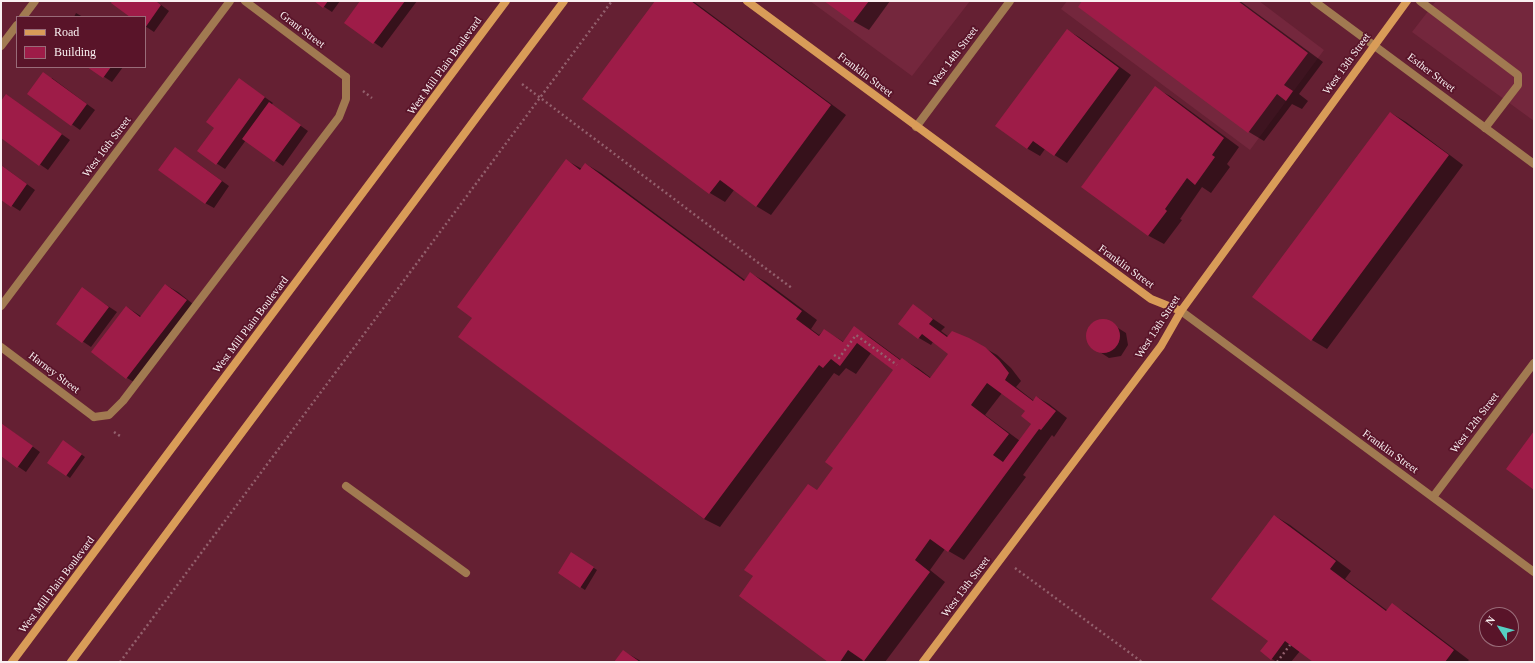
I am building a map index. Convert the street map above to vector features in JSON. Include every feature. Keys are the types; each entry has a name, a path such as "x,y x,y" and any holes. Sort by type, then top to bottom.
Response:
{"main road":[{"name":"West Mill Plain Boulevard","path":"12,662 506,1"},
{"path":"71,662 564,1"},
{"name":"Franklin Street","path":"747,1 1151,299 1181,311"},
{"name":"West 13th Street","path":"923,662 1161,346 1181,311 1407,1"}],"street":[{"path":"24,16 35,1"},
{"name":"West 16th Street","path":"1,306 230,1"},
{"name":"Grant Street","path":"94,417 109,415 123,401 339,117 346,99 346,76 245,1"},
{"name":"West 14th Street","path":"916,126 1010,1"},
{"name":"Esther Street","path":"1314,1 1534,164"},
{"path":"1420,1 1518,75 1518,85 1485,128"},
{"path":"1,46 16,26"},
{"name":"Franklin Street","path":"1181,311 1534,572"},
{"name":"Harney Street","path":"1,347 94,417"},
{"name":"West 12th Street","path":"1433,497 1534,363"},
{"path":"346,486 466,573"}],"path":[{"path":"120,662 612,1"},
{"path":"509,74 793,289"},
{"path":"834,354 839,358 856,335 896,365"},
{"path":"1001,558 1142,662"},
{"path":"1277,662 1290,644"}],"shaded area":[{"path":"810,1 970,1 912,76"},
{"path":"1067,1 1259,1 1324,50 1250,150 1061,9"},
{"path":"1436,1 1534,1 1534,121 1412,32"}],"building":[{"path":"112,1 156,1 161,5 146,27 146,16 129,16 111,3"},
{"path":"314,1 328,1 323,8"},
{"path":"360,1 405,1 373,44 344,23"},
{"path":"655,1 691,1 831,105 756,207 720,180 709,194 582,99"},
{"path":"824,1 869,1 853,22"},
{"path":"1082,1 1238,1 1308,53 1284,85 1293,91 1286,101 1277,94 1248,133 1078,7"},
{"path":"1067,29 1119,68 1054,156 1033,141 1027,149 995,126"},
{"path":"88,68 110,68 103,78"},
{"path":"43,72 87,104 71,126 27,94"},
{"path":"239,78 265,97 216,165 197,151 214,128 206,122"},
{"path":"1155,86 1224,138 1212,155 1215,157 1195,185 1187,178 1165,209 1167,211 1148,236 1081,187"},
{"path":"6,94 62,134 39,166 1,138 1,101"},
{"path":"269,102 301,125 274,162 242,139"},
{"path":"1390,112 1449,155 1311,341 1252,297"},
{"path":"175,147 222,181 205,204 158,170"},
{"path":"566,159 580,170 585,163 744,281 750,272 802,311 796,319 819,336 824,329 843,342 854,326 900,360 902,358 930,378 948,354 922,334 918,339 898,324 913,304 933,319 929,324 947,337 952,331 985,347 999,360 1009,373 1005,380 1033,401 1036,396 1056,411 1041,430 1039,429 948,552 930,539 915,560 930,572 864,661 848,650 840,662 828,662 739,596 753,576 744,570 808,484 817,490 833,468 825,462 893,370 857,343 840,366 831,359 823,368 819,365 704,519 458,337 472,318 457,307","holes":["987,383 1025,411 1021,416 1031,424 1003,462 993,455 1009,434 971,405"]},
{"path":"1,165 27,184 11,207 1,200"},
{"path":"165,284 187,300 126,379 91,352 126,306 140,317"},
{"path":"82,287 109,307 82,343 56,324"},
{"path":"1103,319 1115,324 1120,336 1115,348 1103,353 1091,348 1086,336 1091,324"},
{"path":"1,423 33,446 17,468 1,456"},
{"path":"1534,431 1534,490 1506,469"},
{"path":"63,440 82,454 66,476 47,463"},
{"path":"1274,515 1336,561 1330,569 1386,611 1392,603 1454,650 1445,662 1313,662 1285,641 1271,660 1260,651 1268,641 1211,599"},
{"path":"571,552 594,567 580,588 558,573"},
{"path":"623,650 640,662 614,662"}]}
